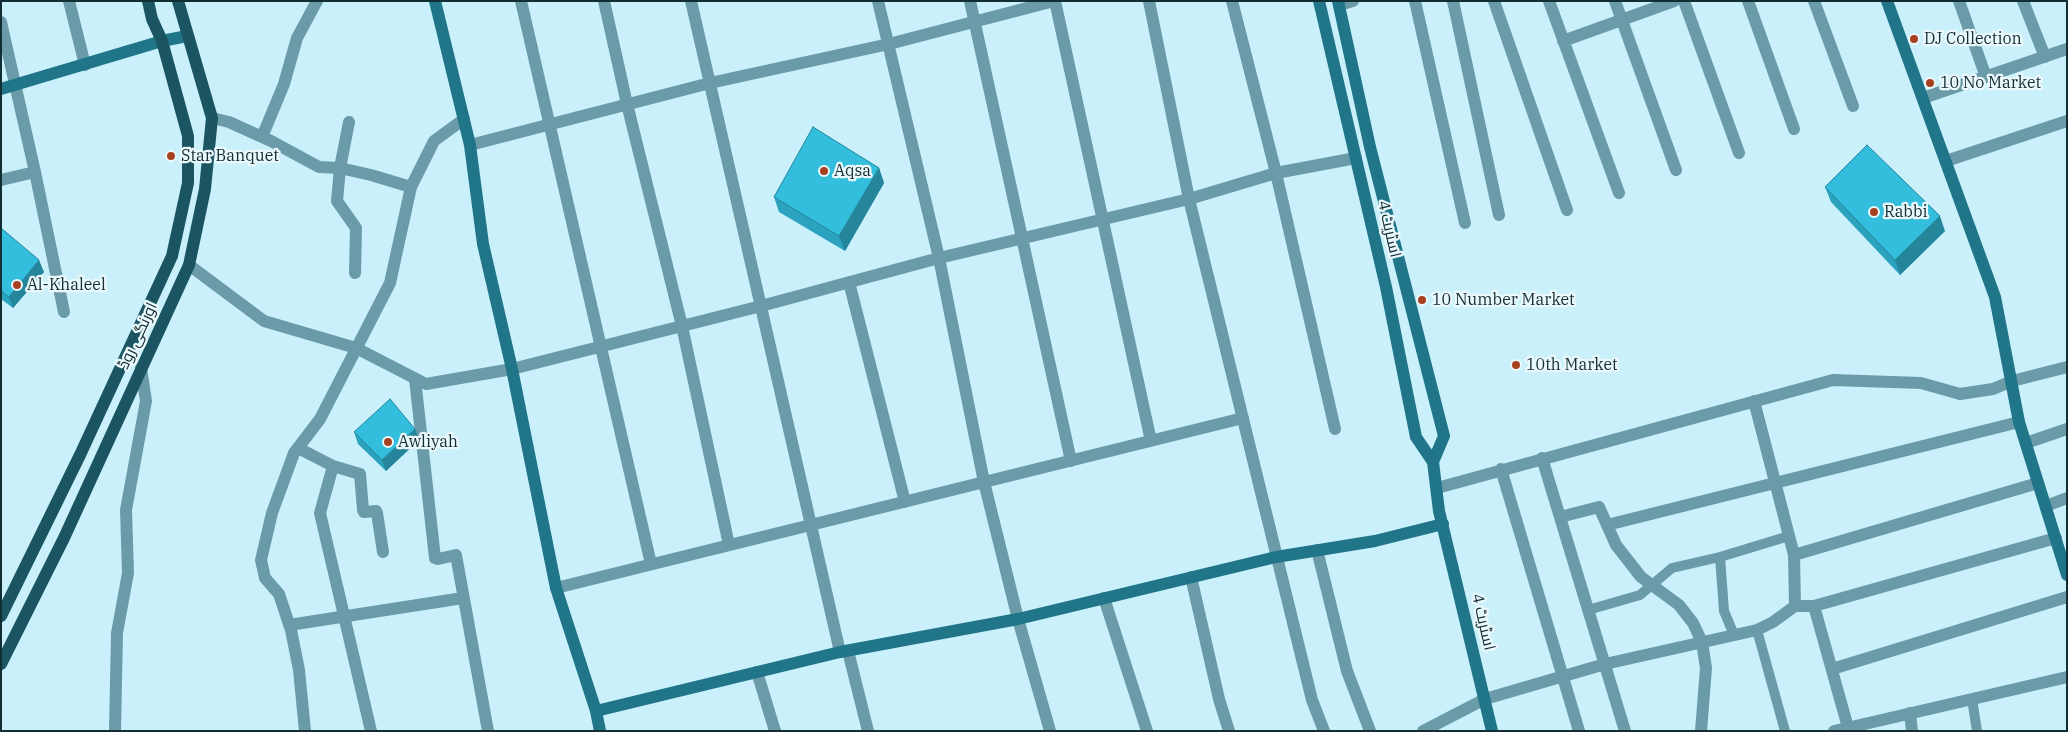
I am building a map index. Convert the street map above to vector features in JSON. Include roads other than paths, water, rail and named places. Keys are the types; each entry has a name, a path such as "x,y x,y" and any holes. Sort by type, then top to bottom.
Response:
{"main road":[{"path":"1,616 80,454 172,256 188,183 188,136 162,41 152,19 148,1"},
{"name":"اورنگی روڈ","path":"1,664 64,538 189,264 205,189 212,118 178,1"}],"street":[{"path":"69,1 85,65"},
{"path":"262,137 284,84 297,38 317,1"},
{"path":"435,1 470,145 484,244 512,369 556,588 596,711 599,730"},
{"path":"521,1 548,125 651,564"},
{"path":"604,1 627,104 682,326 729,545"},
{"path":"691,1 810,526 868,731"},
{"path":"878,1 939,258 984,482 1018,619 1050,731"},
{"path":"970,1 1071,461"},
{"path":"470,145 710,83 889,44 1055,1 1151,441"},
{"path":"1149,1 1189,199 1312,700 1324,731"},
{"path":"1232,1 1276,172 1335,429"},
{"name":"اسٹریٹ 4","path":"1319,1 1386,287 1416,437 1433,462 1443,524 1492,731"},
{"path":"1338,3 1353,1"},
{"path":"1415,1 1465,223"},
{"path":"1453,1 1499,216"},
{"path":"1494,1 1567,210"},
{"path":"1549,1 1619,193"},
{"path":"1615,1 1676,170"},
{"path":"1563,41 1674,1"},
{"path":"1684,1 1739,153"},
{"path":"1748,1 1794,129"},
{"path":"1814,1 1853,106"},
{"path":"1887,1 1995,297 2020,422 2038,483 2064,559 2067,575"},
{"path":"1959,1 1986,77"},
{"path":"2023,1 2045,57"},
{"name":"اسٹریٹ 4","path":"1338,3 1370,147 1444,436 1433,462"},
{"path":"1,22 64,312"},
{"path":"1,89 162,41 188,36"},
{"path":"1923,98 2067,49"},
{"path":"212,118 229,122 262,137 319,167 340,168 371,174 411,187"},
{"path":"305,731 299,670 289,625 279,594 265,578 261,560 272,513 294,454 320,419 390,283 411,187 434,141 464,119"},
{"path":"1946,161 2067,121"},
{"path":"348,122 340,168 338,201 356,228 355,273"},
{"path":"189,264 264,321 356,348 426,384 512,369 761,306 939,258 1189,199 1276,172 1356,158"},
{"path":"1,180 35,172"},
{"path":"849,282 904,502"},
{"path":"1437,488 1832,380 1921,383 1960,394 1993,389 2012,381 2067,367"},
{"path":"115,731 117,633 128,573 126,510 146,401 141,368"},
{"path":"416,379 435,558 456,555 488,731"},
{"path":"1754,401 1794,555 1795,606"},
{"path":"556,588 1242,418"},
{"path":"1607,525 2020,422"},
{"path":"2026,443 2067,429"},
{"path":"298,448 333,466 360,474 363,510 364,512 376,511 377,513 383,552"},
{"path":"1542,458 1625,731"},
{"path":"333,466 320,513 371,731"},
{"path":"1501,469 1579,731"},
{"path":"1794,555 2038,483"},
{"path":"2046,506 2067,498"},
{"path":"1560,517 1598,507 1616,545 1641,577 1679,605 1694,623 1702,642 1706,668 1701,731"},
{"path":"596,711 844,651 1018,619 1276,557 1375,540 1443,524"},
{"path":"1423,731 1485,699 1605,664 1757,630 1773,622 1795,606 1814,606 2056,538"},
{"path":"1317,550 1347,671 1370,731"},
{"path":"1191,577 1219,699 1229,731"},
{"path":"1832,669 2067,597"},
{"path":"289,625 463,598"},
{"path":"1104,598 1146,731"},
{"path":"1814,606 1849,729"},
{"path":"757,672 775,731"},
{"path":"1834,731 2067,677"},
{"path":"1910,713 1912,731"}],"lane":[{"path":"1588,610 1640,594 1672,568 1720,557 1789,536"},
{"path":"1720,557 1724,611 1734,635"},
{"path":"1757,630 1786,731"},
{"path":"1972,699 1977,731"}],"place":[{"name":"DJ Collection","path":"1914,39"},
{"name":"10 No Market","path":"1930,83"},
{"name":"Star Banquet","path":"171,156"},
{"name":"Aqsa","path":"824,171"},
{"name":"Rabbi","path":"1874,212"},
{"name":"Al-Khaleel","path":"17,285"},
{"name":"10 Number Market","path":"1422,300"},
{"name":"10th Market","path":"1516,365"},
{"name":"Awliyah","path":"388,442"}]}
